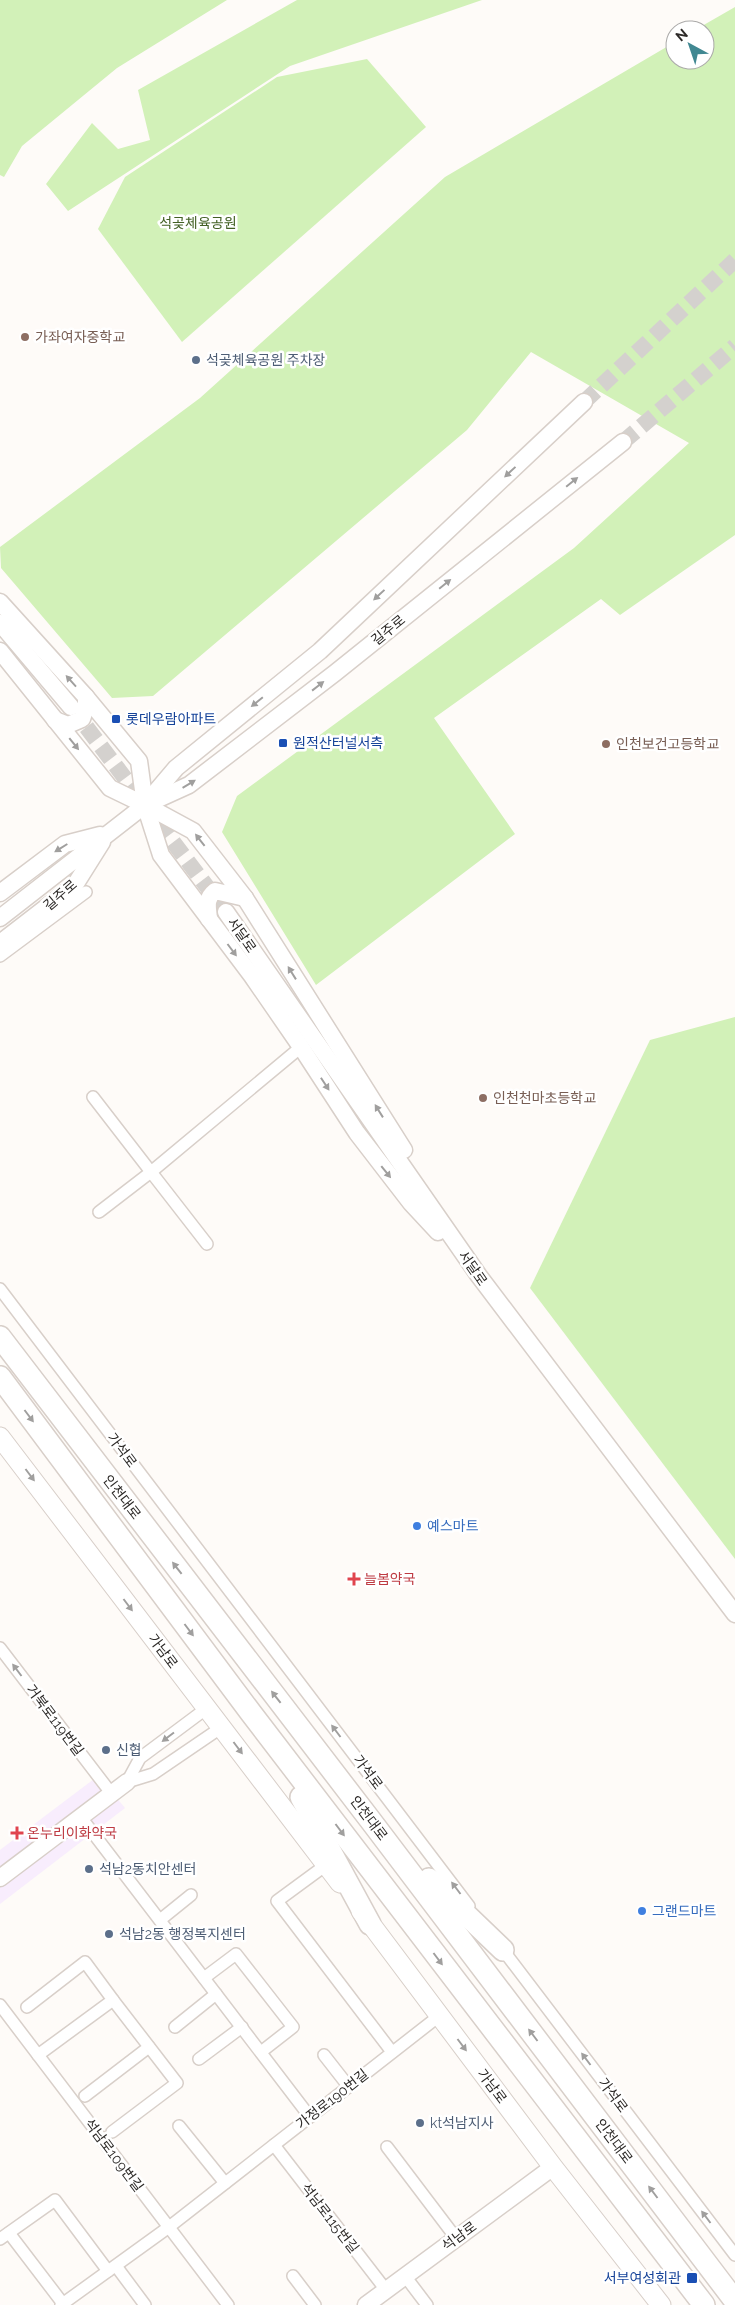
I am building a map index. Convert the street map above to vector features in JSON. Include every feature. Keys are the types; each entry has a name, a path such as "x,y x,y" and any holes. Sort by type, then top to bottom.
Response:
{"highway":[{"name":"인천대로","path":"0,1337 372,1821 735,2301"},
{"name":"인천대로","path":"0,1377 251,1713 704,2305"},
{"path":"251,1713 313,1819 370,1924"},
{"path":"372,1821 503,1950"}],"main road":[{"name":"가남로","path":"0,1437 222,1727 553,2167 661,2305"}],"street":[{"name":"길주로","path":"145,805 176,768 320,651 584,402"},
{"name":"길주로","path":"0,918 145,805 189,785 335,673 623,442"},
{"path":"0,602 86,697 139,761 145,805 161,855 301,1047 356,1133 412,1204 479,1276"},
{"path":"0,623 71,707"},
{"path":"0,651 110,788 193,831 245,898 438,1204 479,1276"},
{"path":"55,720 68,725 82,719 86,707 86,697"},
{"name":"길주로","path":"0,893 65,844 107,833"},
{"name":"길주로","path":"0,944 75,885 107,833"},
{"path":"210,920 207,903 209,896 215,891 245,898"},
{"path":"0,956 86,892"},
{"name":"서달로","path":"226,912 479,1276 735,1614"},
{"path":"100,1212 301,1047"},
{"path":"93,1097 207,1244"},
{"name":"가석로","path":"0,1289 735,2256"},
{"name":"거북로119번길","path":"0,1648 111,1793"},
{"path":"126,1782 140,1758 207,1708"},
{"path":"0,1878 126,1782 153,1774 222,1727"},
{"path":"80,1816 310,2117"},
{"path":"326,1865 277,1902 392,2052"},
{"path":"160,1920 191,1895"},
{"path":"204,1978 236,1954 293,2027 261,2052"},
{"path":"27,2007 85,1962 177,2083 112,2132"},
{"path":"174,2027 216,1994"},
{"path":"38,2055 113,2000"},
{"name":"석남로109번길","path":"0,2005 228,2305"},
{"name":"가정로190번길","path":"145,2305 112,2268 55,2200 4,2236 63,2304 112,2268 169,2227 440,2016"},
{"path":"199,2059 242,2027"},
{"path":"85,2096 149,2047"},
{"path":"324,2055 348,2087"},
{"path":"179,2126 225,2183"},
{"name":"석남로115번길","path":"274,2145 386,2290"},
{"path":"387,2147 456,2238"},
{"name":"석남로","path":"366,2305 553,2167"},
{"path":"292,2276 315,2305"},
{"path":"406,2276 427,2305"}],"shaded area":[{"path":"98,1776 125,1808 0,1904 0,1850"}],"green space":[{"path":"0,0 227,0 117,68 22,146 4,177 0,175"},
{"path":"297,0 482,0 290,66 68,211 46,184 92,123 118,149 150,140 138,90"},
{"path":"735,7 735,535 620,615 601,599 434,718 515,834 316,985 222,832 237,796 574,548 689,443 531,352 467,430 153,696 112,698 1,568 0,547 200,398 445,177 665,48 665,70 715,70 715,20 712,20"},
{"name":"석곶체육공원","path":"367,59 426,127 182,342 98,229 125,177 277,77"},
{"path":"735,1017 735,1559 530,1288 650,1040"}],"tunnel":[{"path":"584,402 735,260"},
{"path":"623,442 735,346"},
{"path":"72,708 226,912"}],"place":[{"name":"가좌여자중학교","path":"25,337"},
{"name":"석곶체육공원 주차장","path":"196,360"},
{"name":"롯데우람아파트","path":"116,719"},
{"name":"원적산터널서측","path":"283,743"},
{"name":"인천보건고등학교","path":"606,744"},
{"name":"인천천마초등학교","path":"483,1098"},
{"name":"예스마트","path":"417,1526"},
{"name":"늘봄약국","path":"354,1579"},
{"name":"신협","path":"106,1750"},
{"name":"온누리이화약국","path":"17,1833"},
{"name":"석남2동치안센터","path":"89,1869"},
{"name":"그랜드마트","path":"642,1911"},
{"name":"석남2동 행정복지센터","path":"109,1934"},
{"name":"kt석남지사","path":"420,2123"},
{"name":"서부여성회관","path":"692,2278"}]}
